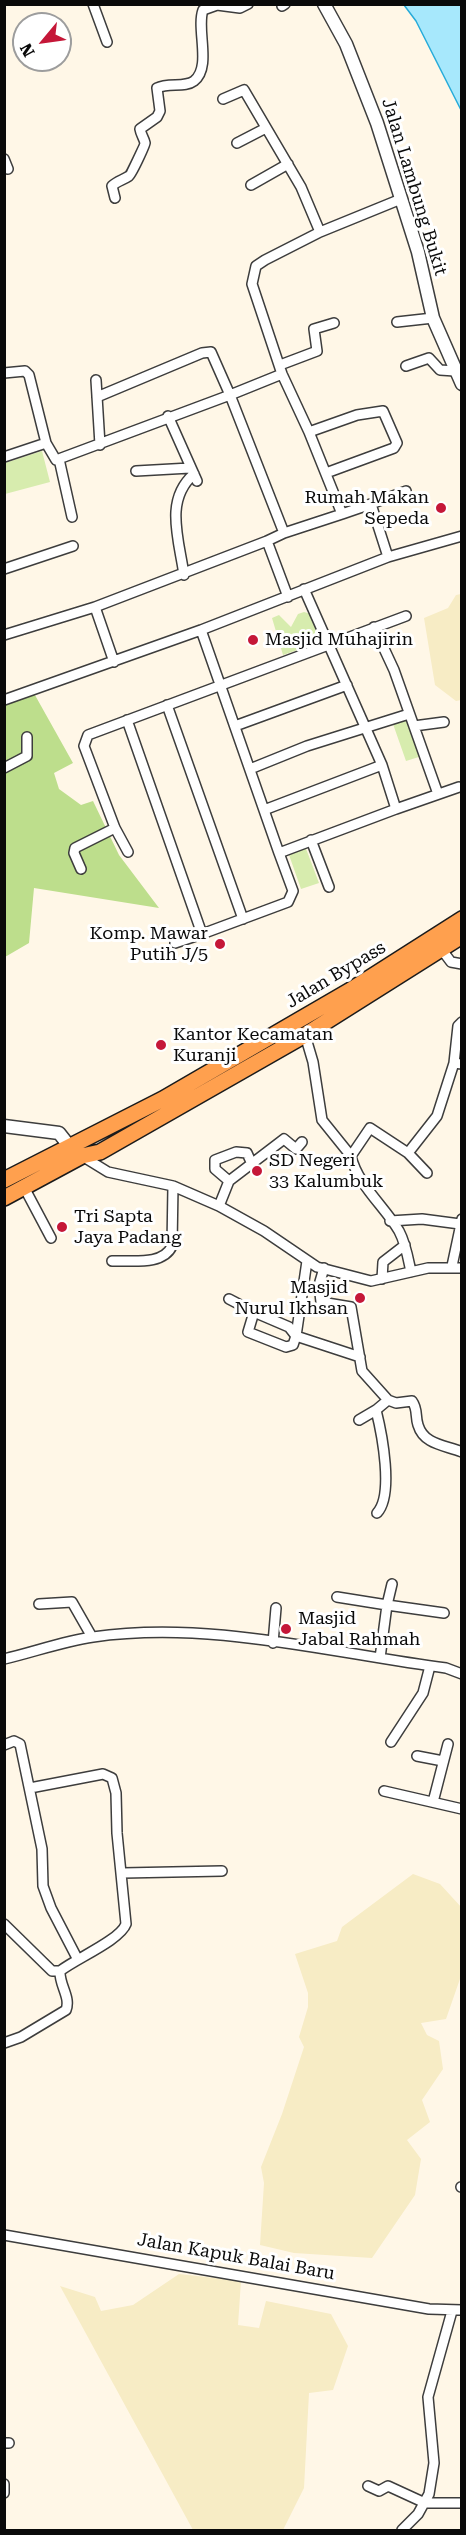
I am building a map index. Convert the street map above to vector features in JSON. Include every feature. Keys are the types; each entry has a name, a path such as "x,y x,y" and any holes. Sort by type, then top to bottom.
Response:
{"highway":[{"name":"Jalan Bypass","path":"4,1198 24,1189 76,1151 163,1099 361,992 462,919"},
{"path":"4,1180 76,1151 100,1152 305,1035 361,992 442,950 462,936"}],"street":[{"path":"93,4 107,42"},
{"path":"115,198 112,186 134,171 135,161 144,149 145,144 140,129 157,117 160,111 157,88 193,83 198,77 203,48 200,17 203,10 217,5 240,8 248,4"},
{"name":"Jalan Lambung Bukit","path":"324,4 360,78 377,123 418,252 433,318 462,384"},
{"path":"223,99 244,90 301,187 320,232"},
{"path":"237,143 266,128"},
{"path":"251,185 288,164"},
{"path":"342,514 281,370 252,284 253,273 256,266 265,260 320,232 401,199"},
{"path":"397,322 433,318"},
{"path":"4,373 25,371 29,375 46,443 57,460 100,446 168,416 230,395 281,370 317,351 314,329 334,323"},
{"path":"97,397 211,352 284,533"},
{"path":"406,366 429,358 440,370 455,371"},
{"path":"96,380 100,446"},
{"path":"309,432 357,415 383,411 397,443 394,448 326,473"},
{"path":"168,416 194,474"},
{"path":"4,457 46,443"},
{"path":"59,459 72,517"},
{"path":"136,471 194,474"},
{"path":"184,574 176,519 176,498 183,484 194,474"},
{"path":"4,635 95,607 284,533 406,491"},
{"path":"371,504 388,557"},
{"path":"4,699 201,630 388,557 462,536"},
{"path":"267,541 288,597"},
{"path":"4,569 73,546"},
{"path":"304,589 382,765 396,809"},
{"path":"95,607 114,662"},
{"path":"128,852 115,828 84,746 88,735 406,615"},
{"path":"374,627 394,669 438,794"},
{"path":"175,943 283,905 292,898 293,891 201,630"},
{"path":"235,726 347,685"},
{"path":"167,705 243,919"},
{"path":"250,769 409,714"},
{"path":"127,720 202,934"},
{"path":"414,726 444,722"},
{"path":"4,768 27,756 27,737"},
{"path":"264,810 382,765"},
{"path":"279,853 459,787"},
{"path":"81,869 74,853 75,848 115,828"},
{"path":"311,840 329,887"},
{"path":"442,950 451,962 462,964"},
{"path":"408,1153 437,1116 458,1063 458,1026 462,1023"},
{"path":"305,1035 311,1055 322,1120 351,1156 405,1245 411,1272"},
{"path":"4,1126 59,1133 76,1151 115,1175 173,1186 219,1206 264,1231 307,1261 324,1268 371,1281 411,1272 457,1267 461,1222 422,1219 390,1221"},
{"path":"351,1156 370,1128 408,1153 427,1173"},
{"path":"219,1206 229,1181 251,1162 284,1139 296,1149 302,1142"},
{"path":"229,1181 215,1169 215,1160 242,1151 247,1153 251,1162"},
{"path":"112,1261 160,1259 168,1254 172,1246 173,1186"},
{"path":"24,1189 51,1238"},
{"path":"382,1279 383,1262 405,1245"},
{"path":"254,1312 248,1330 249,1334 285,1347 293,1345 307,1261"},
{"path":"324,1268 319,1285 321,1302 347,1305 353,1310 362,1371 388,1400 396,1403 412,1401 423,1435 430,1442 462,1452"},
{"path":"304,1284 319,1285"},
{"path":"229,1299 289,1327 296,1336 360,1357"},
{"path":"359,1420 388,1400"},
{"path":"376,1410 386,1493 383,1507 377,1514"},
{"path":"380,1658 392,1584"},
{"path":"337,1597 444,1613"},
{"path":"39,1604 72,1602 92,1637"},
{"path":"273,1643 276,1608"},
{"path":"4,1659 92,1637 222,1635 430,1666 462,1674"},
{"path":"390,1742 423,1692 430,1666"},
{"path":"4,1745 14,1741 20,1744 42,1849 43,1886 51,1908 77,1958"},
{"path":"433,1802 448,1744"},
{"path":"417,1756 443,1761"},
{"path":"4,1924 52,1971 60,1971 77,1958 123,1932 126,1924 123,1873 117,1833 116,1793 112,1778 103,1774 30,1788"},
{"path":"384,1791 462,1809"},
{"path":"123,1873 222,1871"},
{"path":"4,2043 21,2037 66,2010 68,2002 60,1979 60,1971"},
{"name":"Jalan Kapuk Balai Baru","path":"4,2235 148,2258 234,2277 457,2311"},
{"path":"402,2530 425,2503 434,2463 428,2397 457,2311"},
{"path":"4,2484 4,2493"},
{"path":"368,2486 379,2491 388,2486 425,2503 462,2503"}],"shaded area":[{"path":"461,594 461,700 456,701 435,685 424,618 448,608 456,595"},
{"path":"413,1874 440,1884 462,1908 461,1976 446,2019 421,2023 427,2035 439,2041 443,2069 422,2100 430,2122 407,2140 421,2159 415,2195 372,2258 294,2253 260,2245 264,2183 261,2167 282,2114 304,2047 299,2037 308,2007 308,1993 295,1954 337,1941 342,1927"},
{"path":"179,2274 241,2281 238,2325 259,2328 266,2301 331,2314 348,2346 333,2390 309,2393 304,2488 283,2530 193,2530 60,2286 95,2297 101,2311 133,2305"}],"green space":[{"path":"42,451 50,482 5,494 5,463"},
{"path":"304,612 311,614 324,641 283,655 272,618 279,615 291,627 298,614"},
{"path":"31,688 73,763 54,773 59,789 81,805 93,801 119,855 159,908 34,888 29,943 5,957 5,696"},
{"path":"410,719 422,756 406,761 393,724"},
{"path":"305,846 319,883 301,889 288,852"}],"water":[{"path":"404,5 461,5 461,110 416,21"}],"place":[{"name":"Rumah Makan Sepeda","path":"441,508"},
{"name":"Masjid Muhajirin","path":"253,640"},
{"name":"Komp. Mawar Putih J/5","path":"220,944"},
{"name":"Kantor Kecamatan Kuranji","path":"161,1045"},
{"name":"SD Negeri 33 Kalumbuk","path":"257,1171"},
{"name":"Tri Sapta Jaya Padang","path":"62,1227"},
{"name":"Masjid Nurul Ikhsan","path":"360,1298"},
{"name":"Masjid Jabal Rahmah","path":"286,1629"}]}
